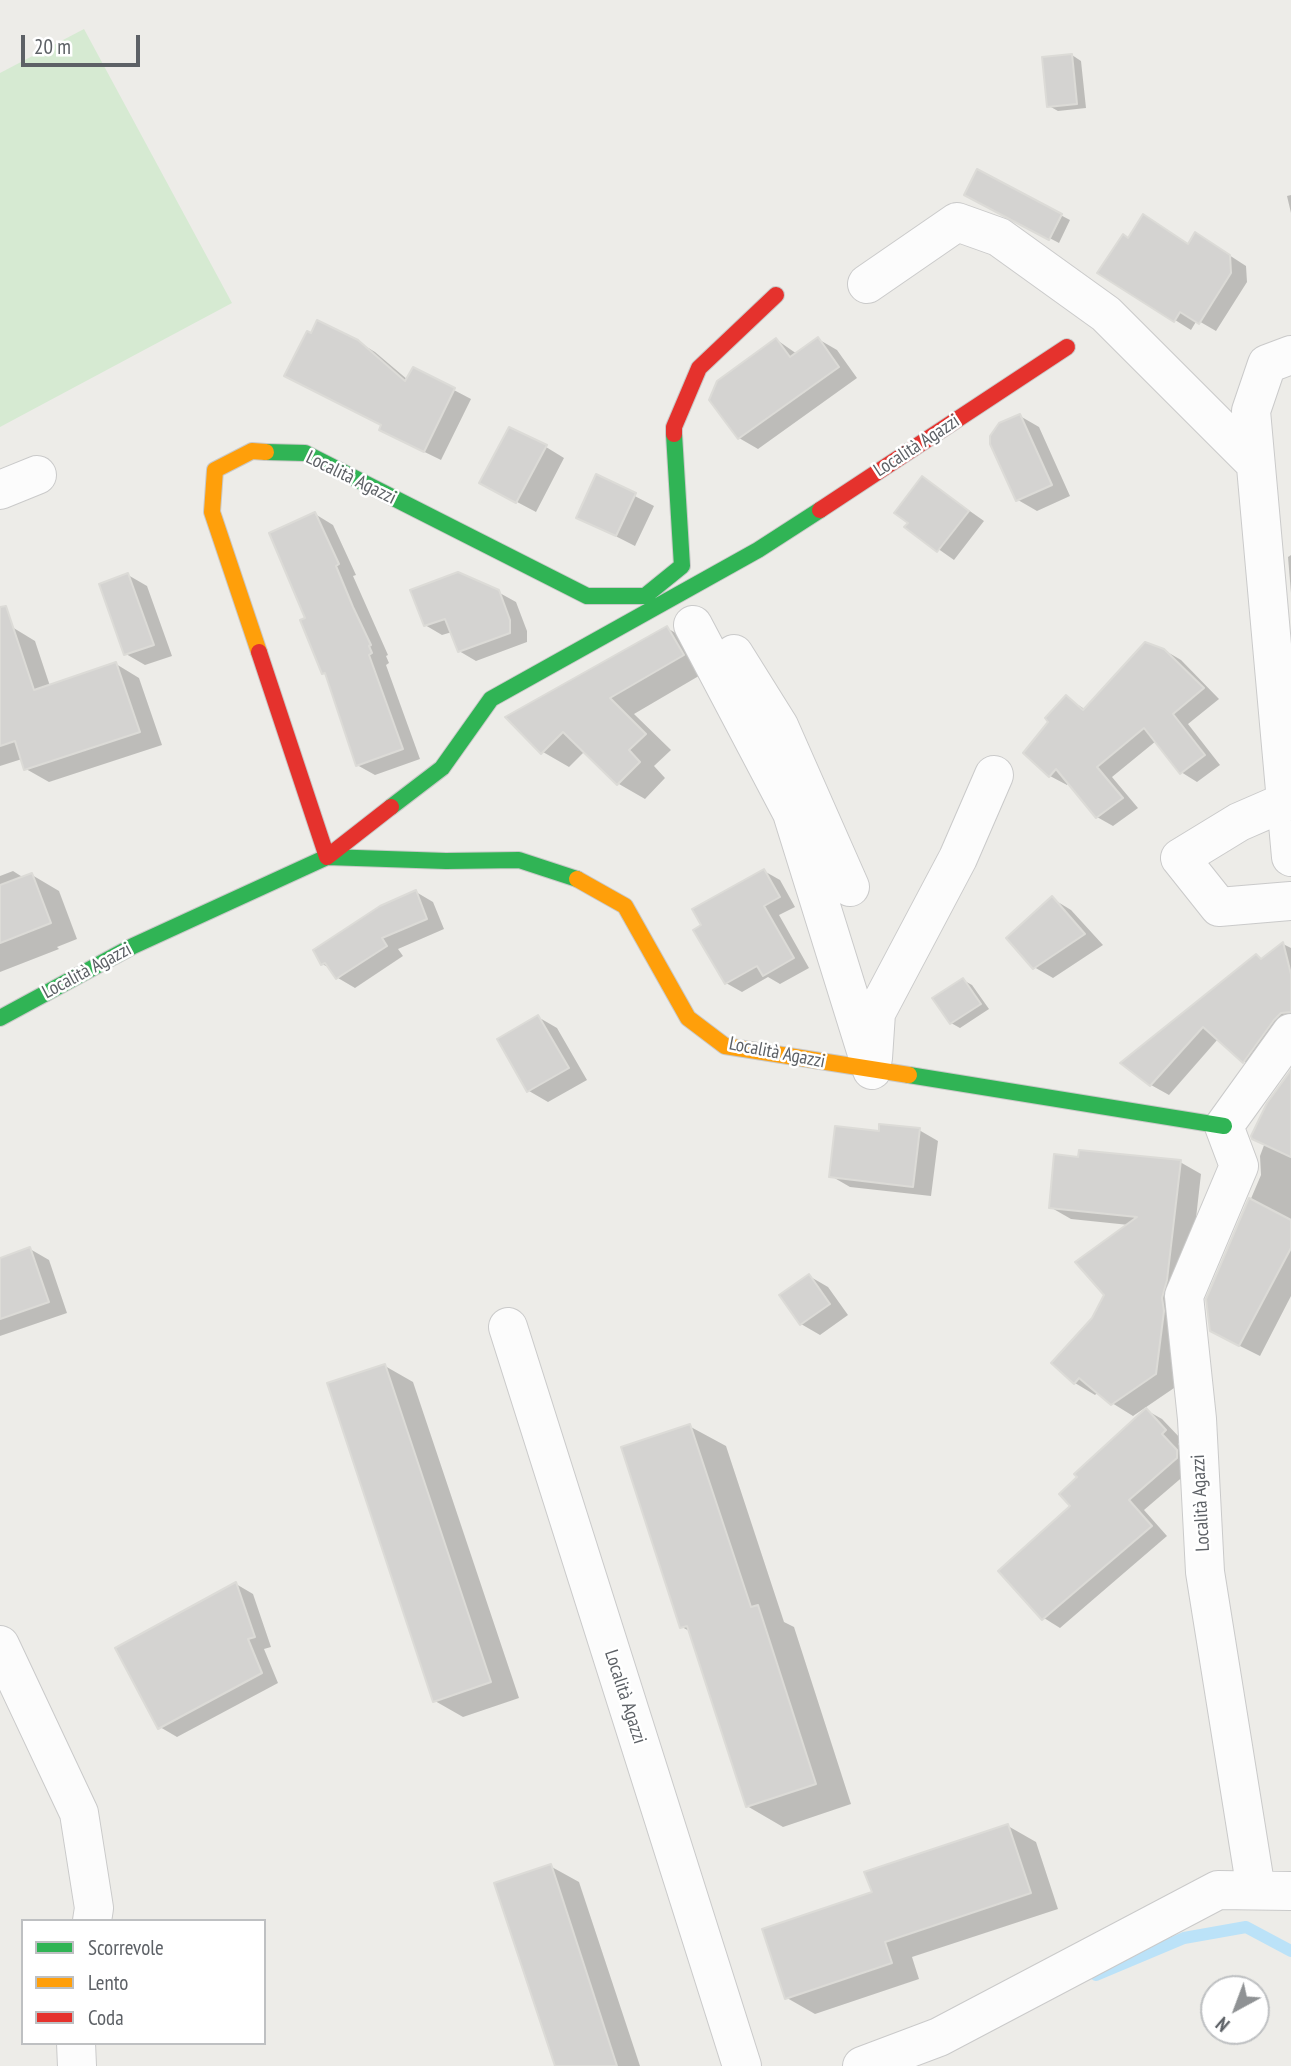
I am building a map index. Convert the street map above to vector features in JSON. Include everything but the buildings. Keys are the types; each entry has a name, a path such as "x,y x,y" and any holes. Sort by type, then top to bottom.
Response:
{"street":[{"path":"867,284 957,222 999,237 1106,314 1255,463"},
{"name":"Località Agazzi","path":"327,856 212,512 215,470 252,451 305,453 587,596 645,596 681,566 674,426 699,368 776,295"},
{"name":"Località Agazzi","path":"0,1018 132,946 327,856 442,768 491,699 758,550 1067,347"},
{"path":"1291,355 1268,364 1251,411 1291,857"},
{"path":"0,490 37,475"},
{"path":"693,586 779,726 850,887"},
{"path":"693,625 792,813 872,1070"},
{"path":"872,1070 876,1013 958,858 994,775"},
{"path":"1285,802 1238,822 1180,858 1219,907 1291,901"},
{"name":"Località Agazzi","path":"327,856 446,861 519,860 580,880 625,905 688,1018 725,1046 1224,1126 1239,1166 1184,1296 1197,1419 1205,1572 1274,1891 1218,1890 939,2037 862,2066"},
{"path":"1224,1126 1291,1033"},
{"name":"Località Agazzi","path":"508,1327 742,2066"},
{"path":"3,1659 79,1813 94,1908 92,1919"},
{"path":"76,2045 77,2066"}],"green space":[{"path":"84,29 232,303 0,427 0,73"}],"waterway":[{"path":"1096,1975 1184,1938 1246,1927 1291,1951"}],"traffic: fast":[{"path":"266,452 305,453 587,596 645,596 682,566 674,434"},
{"path":"391,807 442,768 491,699 758,550 820,510"},
{"path":"0,1018 133,946 327,857 446,861 519,860 577,879"},
{"path":"909,1075 1224,1126"}],"traffic: slow":[{"path":"259,652 212,512 215,470 252,451 266,452"},
{"path":"577,879 625,906 688,1018 725,1046 909,1075"}],"traffic: jam":[{"path":"674,434 674,427 699,368 776,295"},
{"path":"820,510 1067,347"},
{"path":"259,652 327,857 391,807"}]}
